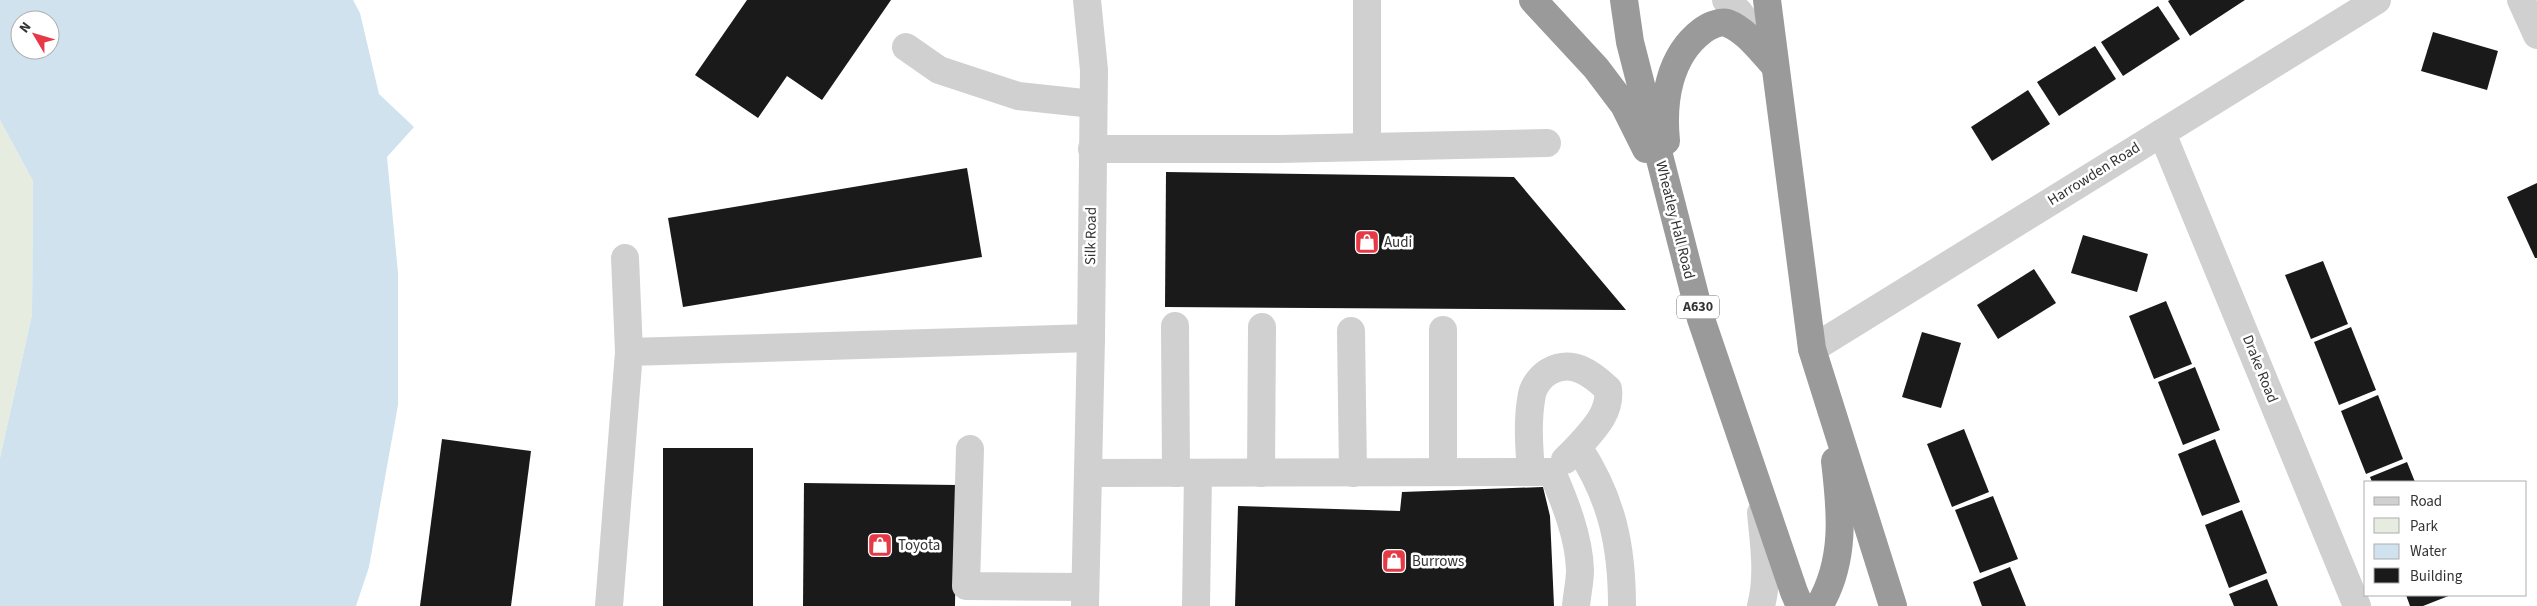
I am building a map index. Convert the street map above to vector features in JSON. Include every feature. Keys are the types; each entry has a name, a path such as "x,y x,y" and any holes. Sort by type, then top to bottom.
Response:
{"highway":[{"path":"1533,0 1596,68 1624,105 1673,210"},
{"name":"Wheatley Hall Road","path":"1624,0 1630,42 1701,319 1800,606"},
{"path":"1767,0 1812,349 1893,606"},
{"path":"1673,210 1664,116 1674,65 1690,40 1707,27 1724,22 1738,28 1775,66"},
{"path":"1820,606 1831,585 1842,518 1834,452 1821,378"}],"street":[{"name":"Silk Road","path":"1085,596 1089,473 1094,70 1087,0"},
{"path":"1367,0 1367,147"},
{"path":"1726,0 1757,36 1775,66"},
{"name":"Harrowden Road","path":"1812,349 2377,0"},
{"path":"2521,0 2537,35"},
{"path":"906,47 939,70 1018,96 1093,104"},
{"name":"Drake Road","path":"2162,132 2357,606"},
{"path":"1092,149 1367,147 1548,143"},
{"path":"609,606 629,352 625,258"},
{"path":"1175,326 1196,606"},
{"path":"1261,472 1262,327"},
{"path":"1444,330 1444,472"},
{"path":"1351,331 1353,473"},
{"path":"629,352 1091,338"},
{"path":"1089,473 1541,472 1578,447 1599,424 1609,402 1608,389 1600,381 1574,366 1561,365 1543,374 1532,392 1528,438 1541,472 1564,498 1580,570 1576,606"},
{"path":"1578,447 1595,473 1615,526 1620,558 1622,606"},
{"path":"970,449 966,586 1085,596"},
{"path":"1758,488 1765,551 1765,591 1761,606"}],"green space":[{"path":"0,120 33,181 32,315 0,458"}],"water":[{"path":"0,0 353,0 360,13 379,94 414,127 387,157 398,273 398,405 369,567 356,606 0,606 0,458 32,315 33,181 0,120"}],"building":[{"path":"747,0 891,0 822,100 787,76 758,118 695,75"},
{"path":"2245,0 2190,36 2168,1"},
{"path":"2158,6 2180,39 2123,76 2101,42"},
{"path":"2433,32 2498,51 2487,90 2421,71"},
{"path":"2095,46 2116,79 2059,116 2037,82"},
{"path":"2028,90 2050,124 1992,161 1971,127"},
{"path":"967,168 982,257 683,307 668,218"},
{"name":"Audi","path":"1166,172 1514,177 1626,310 1165,307"},
{"path":"2537,183 2537,258 2535,258 2507,197"},
{"path":"2083,235 2148,254 2137,292 2071,273"},
{"path":"2323,261 2348,324 2311,339 2285,275"},
{"path":"2034,269 2056,303 1998,339 1977,305"},
{"path":"2166,301 2192,364 2154,379 2129,316"},
{"path":"2351,327 2376,390 2339,405 2314,342"},
{"path":"1922,332 1961,343 1941,408 1902,397"},
{"path":"2195,367 2220,430 2183,445 2158,382"},
{"path":"2378,395 2403,459 2366,474 2341,411"},
{"path":"1964,429 1989,492 1952,507 1927,444"},
{"path":"442,439 531,451 511,606 420,606"},
{"path":"2215,439 2240,502 2202,516 2178,454"},
{"path":"663,448 753,448 753,606 663,606"},
{"path":"2407,462 2415,481 2372,481 2370,477"},
{"name":"Toyota","path":"804,483 957,485 955,606 803,606"},
{"name":"Burrows","path":"1543,487 1550,516 1554,606 1235,606 1238,506 1400,511 1402,492"},
{"path":"1993,496 2018,559 1980,573 1955,510"},
{"path":"2242,510 2267,573 2229,588 2205,525"},
{"path":"2010,567 2026,606 1982,606 1973,582"},
{"path":"2267,579 2278,606 2234,606 2229,594"},
{"path":"2406,596 2448,596 2423,606 2410,606"}],"place":[{"name":"Audi","path":"1367,242"},
{"name":"Toyota","path":"880,545"},
{"name":"Burrows","path":"1394,561"}]}
